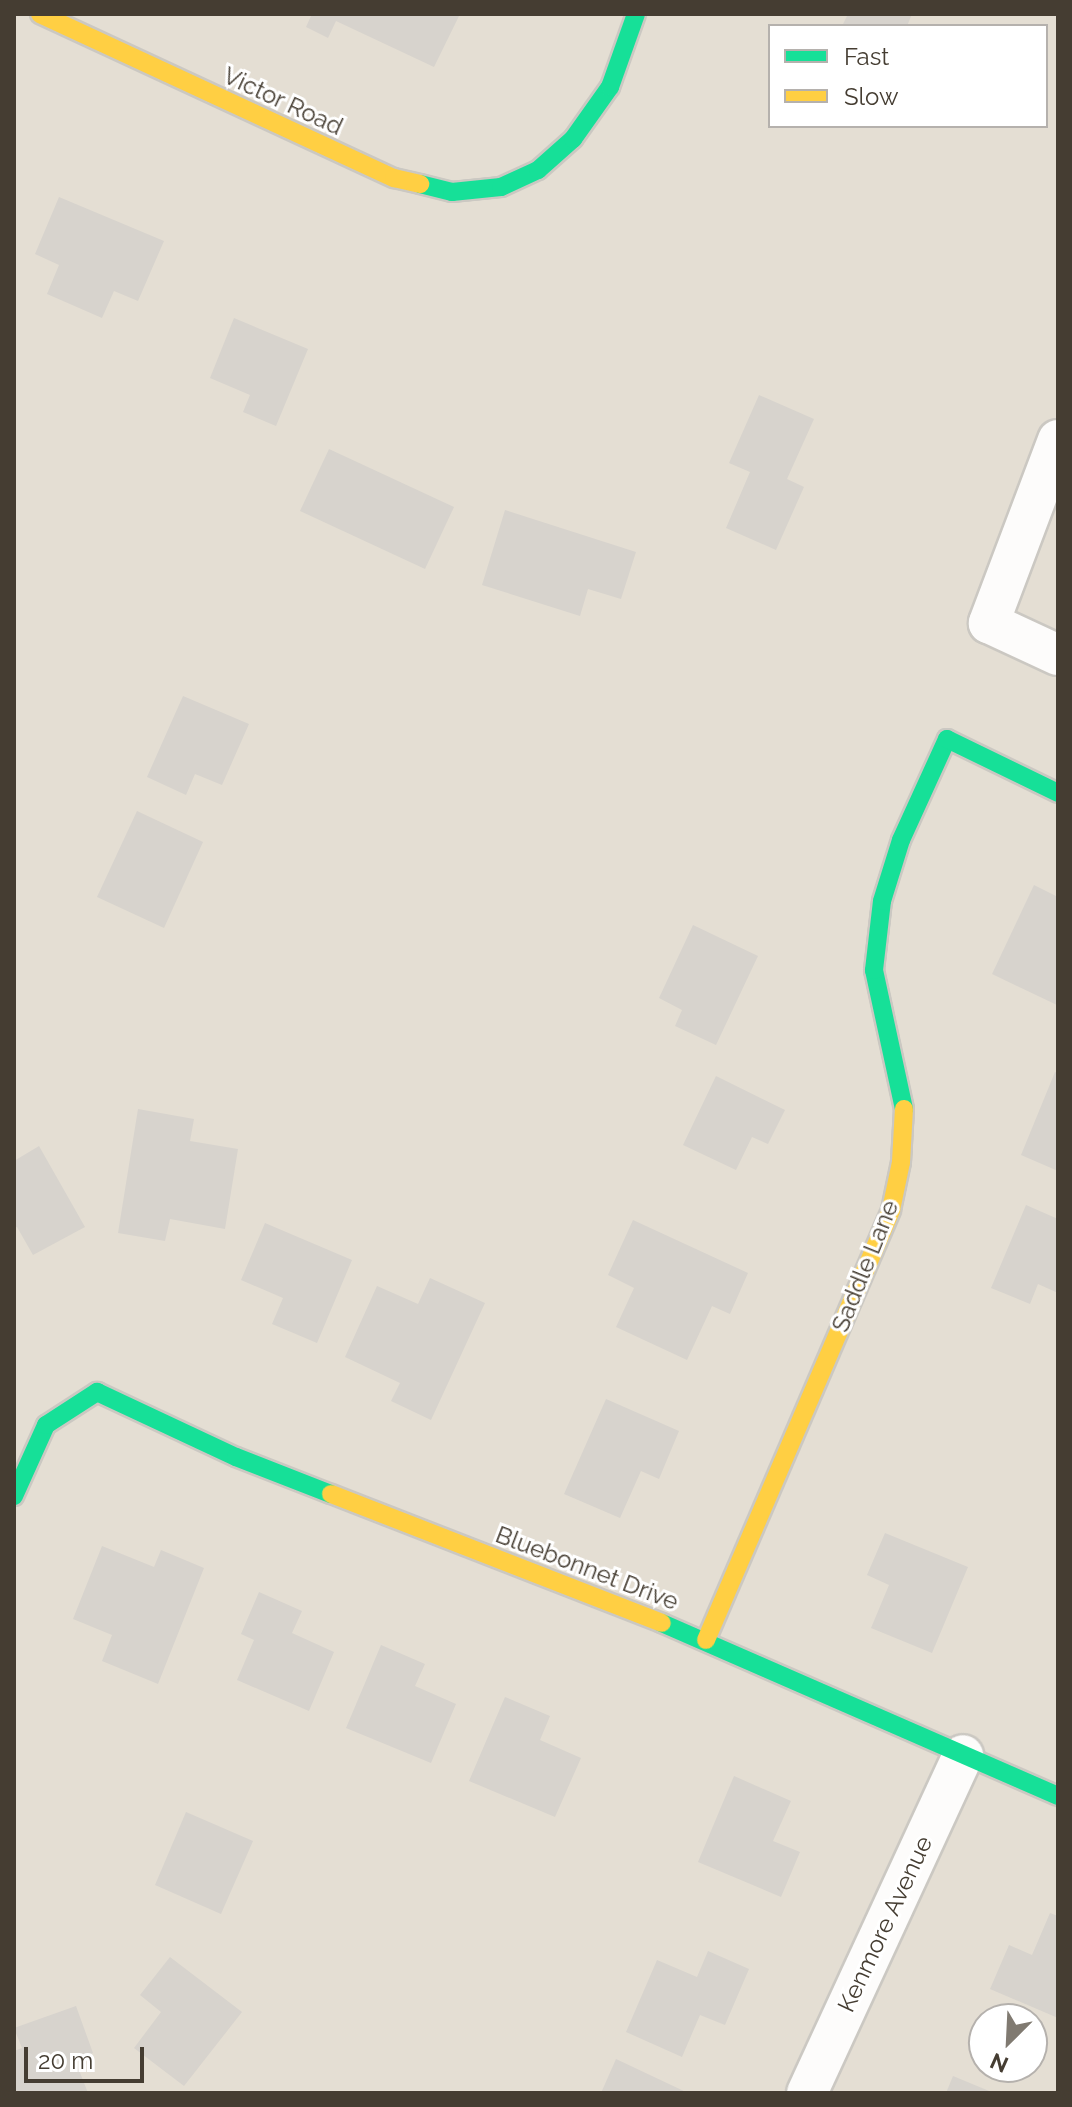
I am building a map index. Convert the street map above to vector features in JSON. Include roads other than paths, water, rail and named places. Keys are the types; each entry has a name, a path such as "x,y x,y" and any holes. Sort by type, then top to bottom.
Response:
{"street":[{"name":"Victor Road","path":"40,14 394,178 452,192 501,187 538,170 573,139 610,87 636,14"},
{"path":"1058,440 989,623 1058,655"},
{"name":"Saddle Lane","path":"706,1640 891,1210 901,1162 904,1109 874,970 882,901 901,840 947,739 1058,793"},
{"name":"Bluebonnet Drive","path":"14,1496 46,1425 97,1392 236,1457 706,1640 1058,1796"},
{"name":"Kenmore Avenue","path":"807,2093 963,1755"}]}
